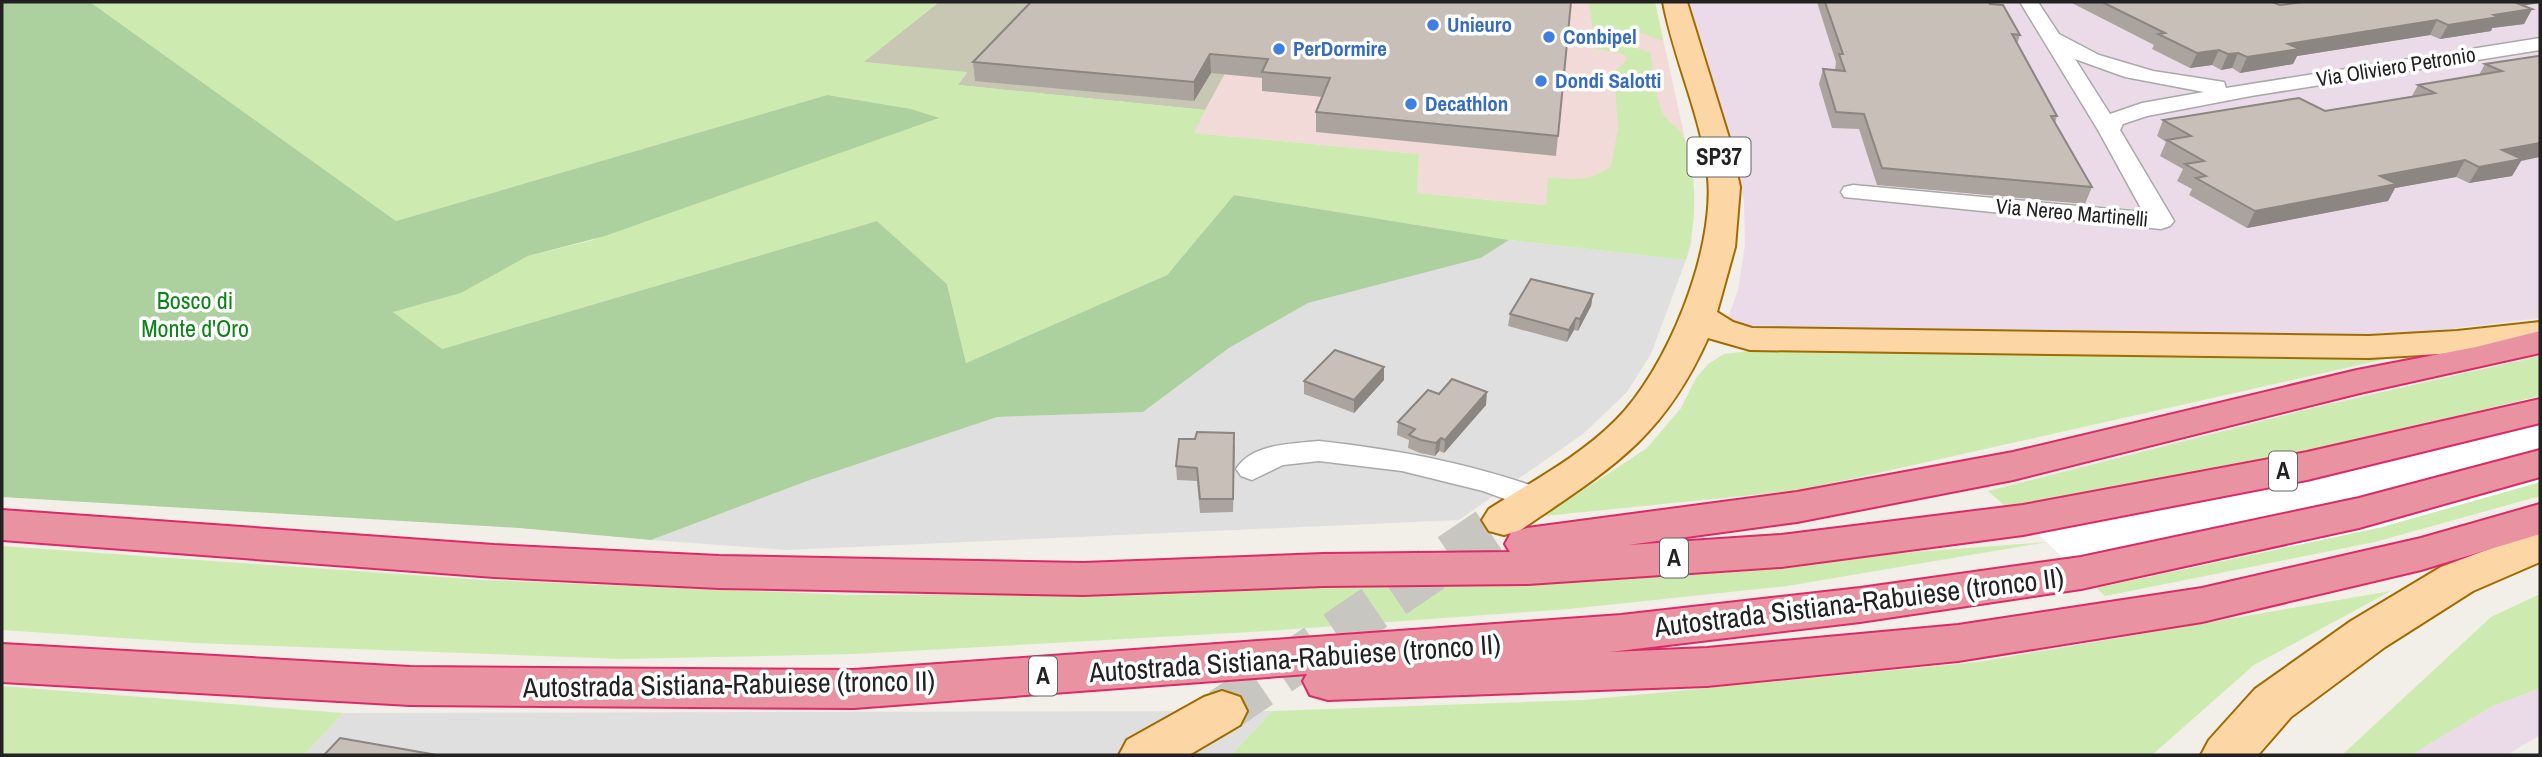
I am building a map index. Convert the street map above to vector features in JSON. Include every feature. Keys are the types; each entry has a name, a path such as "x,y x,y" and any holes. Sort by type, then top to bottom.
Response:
{"highway":[{"path":"1323,570 1797,507 2013,466 2357,382 2477,358 2540,342"},
{"name":"A","path":"2,525 494,561 719,572 1083,579 1323,570 1528,568 1782,551 2023,520 2307,466 2540,411"},
{"name":"Autostrada Sistiana-Rabuiese (tronco II)","path":"2,663 410,686 853,689 1621,633 1860,605 2081,573 2359,513 2540,463"},
{"path":"1001,679 1247,684 1693,668 1958,643 2202,605 2421,554 2540,519"}],"main road":[{"name":"SP37","path":"1520,509 1578,470 1640,419 1668,378 1698,316 1712,270 1724,186 1716,144 1675,2"},
{"path":"1698,316 1720,330 1750,338 1910,343 2369,347 2457,342 2540,333"},
{"path":"2227,755 2273,703 2368,634 2458,579 2540,545"},
{"path":"1145,755 1205,729"}],"street":[{"name":"Via Nereo Martinelli","path":"1853,192 2161,221 2109,130 2029,2"},
{"name":"Via Oliviero Petronio","path":"2051,37 2097,62 2134,74 2181,83 2252,90"},
{"name":"Via Oliviero Petronio","path":"2109,130 2114,121 2125,114 2252,90 2540,44"},
{"path":"1252,469 1275,456 1319,452 1402,461 1492,483 1520,509"}],"shaded area":[{"path":"939,2 1655,2 1692,171 1694,207 1691,245 1686,260 1547,205 1417,193 1419,154 1194,133 1204,110 863,62"},
{"path":"939,2 1264,2 1205,110 957,85 967,73 863,62"},
{"path":"1686,2 2540,2 2540,318 2426,332 2270,338 1746,329 1727,321 1738,290 1745,245 1744,201 1704,50"},
{"path":"1509,240 1686,260 1651,354 1627,392 1583,434 1459,520 786,550 651,540 810,480 997,417 1143,412 1229,348 1308,303 1481,258"},
{"path":"2540,688 2540,735 2507,755 2411,755 2491,707"},
{"path":"1272,711 1231,755 304,755 343,713"}],"green space":[{"name":"Bosco di Monte d'Oro","path":"2,2 90,2 396,221 827,95 911,109 939,118 605,236 528,256 461,293 393,312 442,349 877,221 947,284 966,363 1167,275 1234,195 1509,240 1481,258 1308,303 1229,348 1143,412 997,417 810,480 651,540 519,528 2,497"},
{"path":"90,2 939,2 864,62 967,72 958,85 1205,110 1194,133 1419,154 1417,193 1546,205 1548,177 1581,179 1596,175 1611,166 1618,128 1614,71 1627,61 1625,55 1594,48 1597,39 1621,42 1650,53 1662,112 1683,136 1693,182 1694,214 1690,245 1686,260 1509,240 1234,195 1167,275 966,363 947,284 877,221 442,349 392,312 461,293 528,256 593,240 827,95 396,221"},
{"path":"1589,2 1655,2 1663,41 1639,32 1592,27"},
{"path":"1765,349 2386,359 1802,490 1544,516 1647,448 1681,408 1696,378 1708,364 1724,354"},
{"path":"2540,356 2540,496 2375,542 2105,596 2048,542 1787,586 1569,609 1251,632 855,654 622,659 196,643 2,630 2,546 484,580 852,595 1076,594 1575,578 2047,542 1988,491 2321,406"},
{"path":"2391,591 2254,665 2152,755 1231,755 1272,711 1584,700 1978,662"},
{"path":"2540,594 2540,688 2491,707 2411,755 2342,755 2491,617"},
{"path":"2,686 343,713 304,755 2,755"}],"pier":[{"path":"2540,396 2540,482 2382,527 2096,588 2023,520"}],"building":[{"path":"1031,2 1571,2 1558,136 1316,112 1330,78 1262,72 1268,59 1210,54 1194,82 973,62"},
{"path":"1825,2 1989,2 2003,5 2020,35 2012,34 2057,116 2051,116 2092,187 1882,168 1864,114 1836,112 1823,69 1845,71 1839,54 1843,54"},
{"path":"2102,2 2272,2 2280,5 2304,2 2514,2 2532,9 2448,25 2437,20 2288,44 2300,49 2247,57 2219,50 2197,53 2158,34 2165,33"},
{"path":"2540,56 2540,143 2502,150 2522,159 2479,167 2465,160 2380,176 2397,184 2255,211 2196,178 2206,176 2185,164 2204,161 2167,140 2191,136 2163,120 2299,98 2325,111 2435,93 2418,85 2502,71 2485,64"},
{"path":"1531,279 1593,294 1580,319 1576,318 1569,330 1510,314"},
{"path":"1335,350 1384,367 1354,400 1304,381"},
{"path":"1452,379 1487,392 1445,440 1441,438 1436,443 1409,435 1415,429 1398,422 1428,390 1439,394"},
{"path":"1197,432 1234,433 1233,499 1200,499 1197,468 1176,466 1179,439 1195,439"},
{"path":"340,738 437,755 324,755"}],"tunnel":[{"path":"1222,711 1504,520"}],"place":[{"name":"Unieuro","path":"1433,25"},
{"name":"Conbipel","path":"1549,37"},
{"name":"PerDormire","path":"1279,49"},
{"name":"Dondi Salotti","path":"1541,81"},
{"name":"Decathlon","path":"1411,104"}]}
